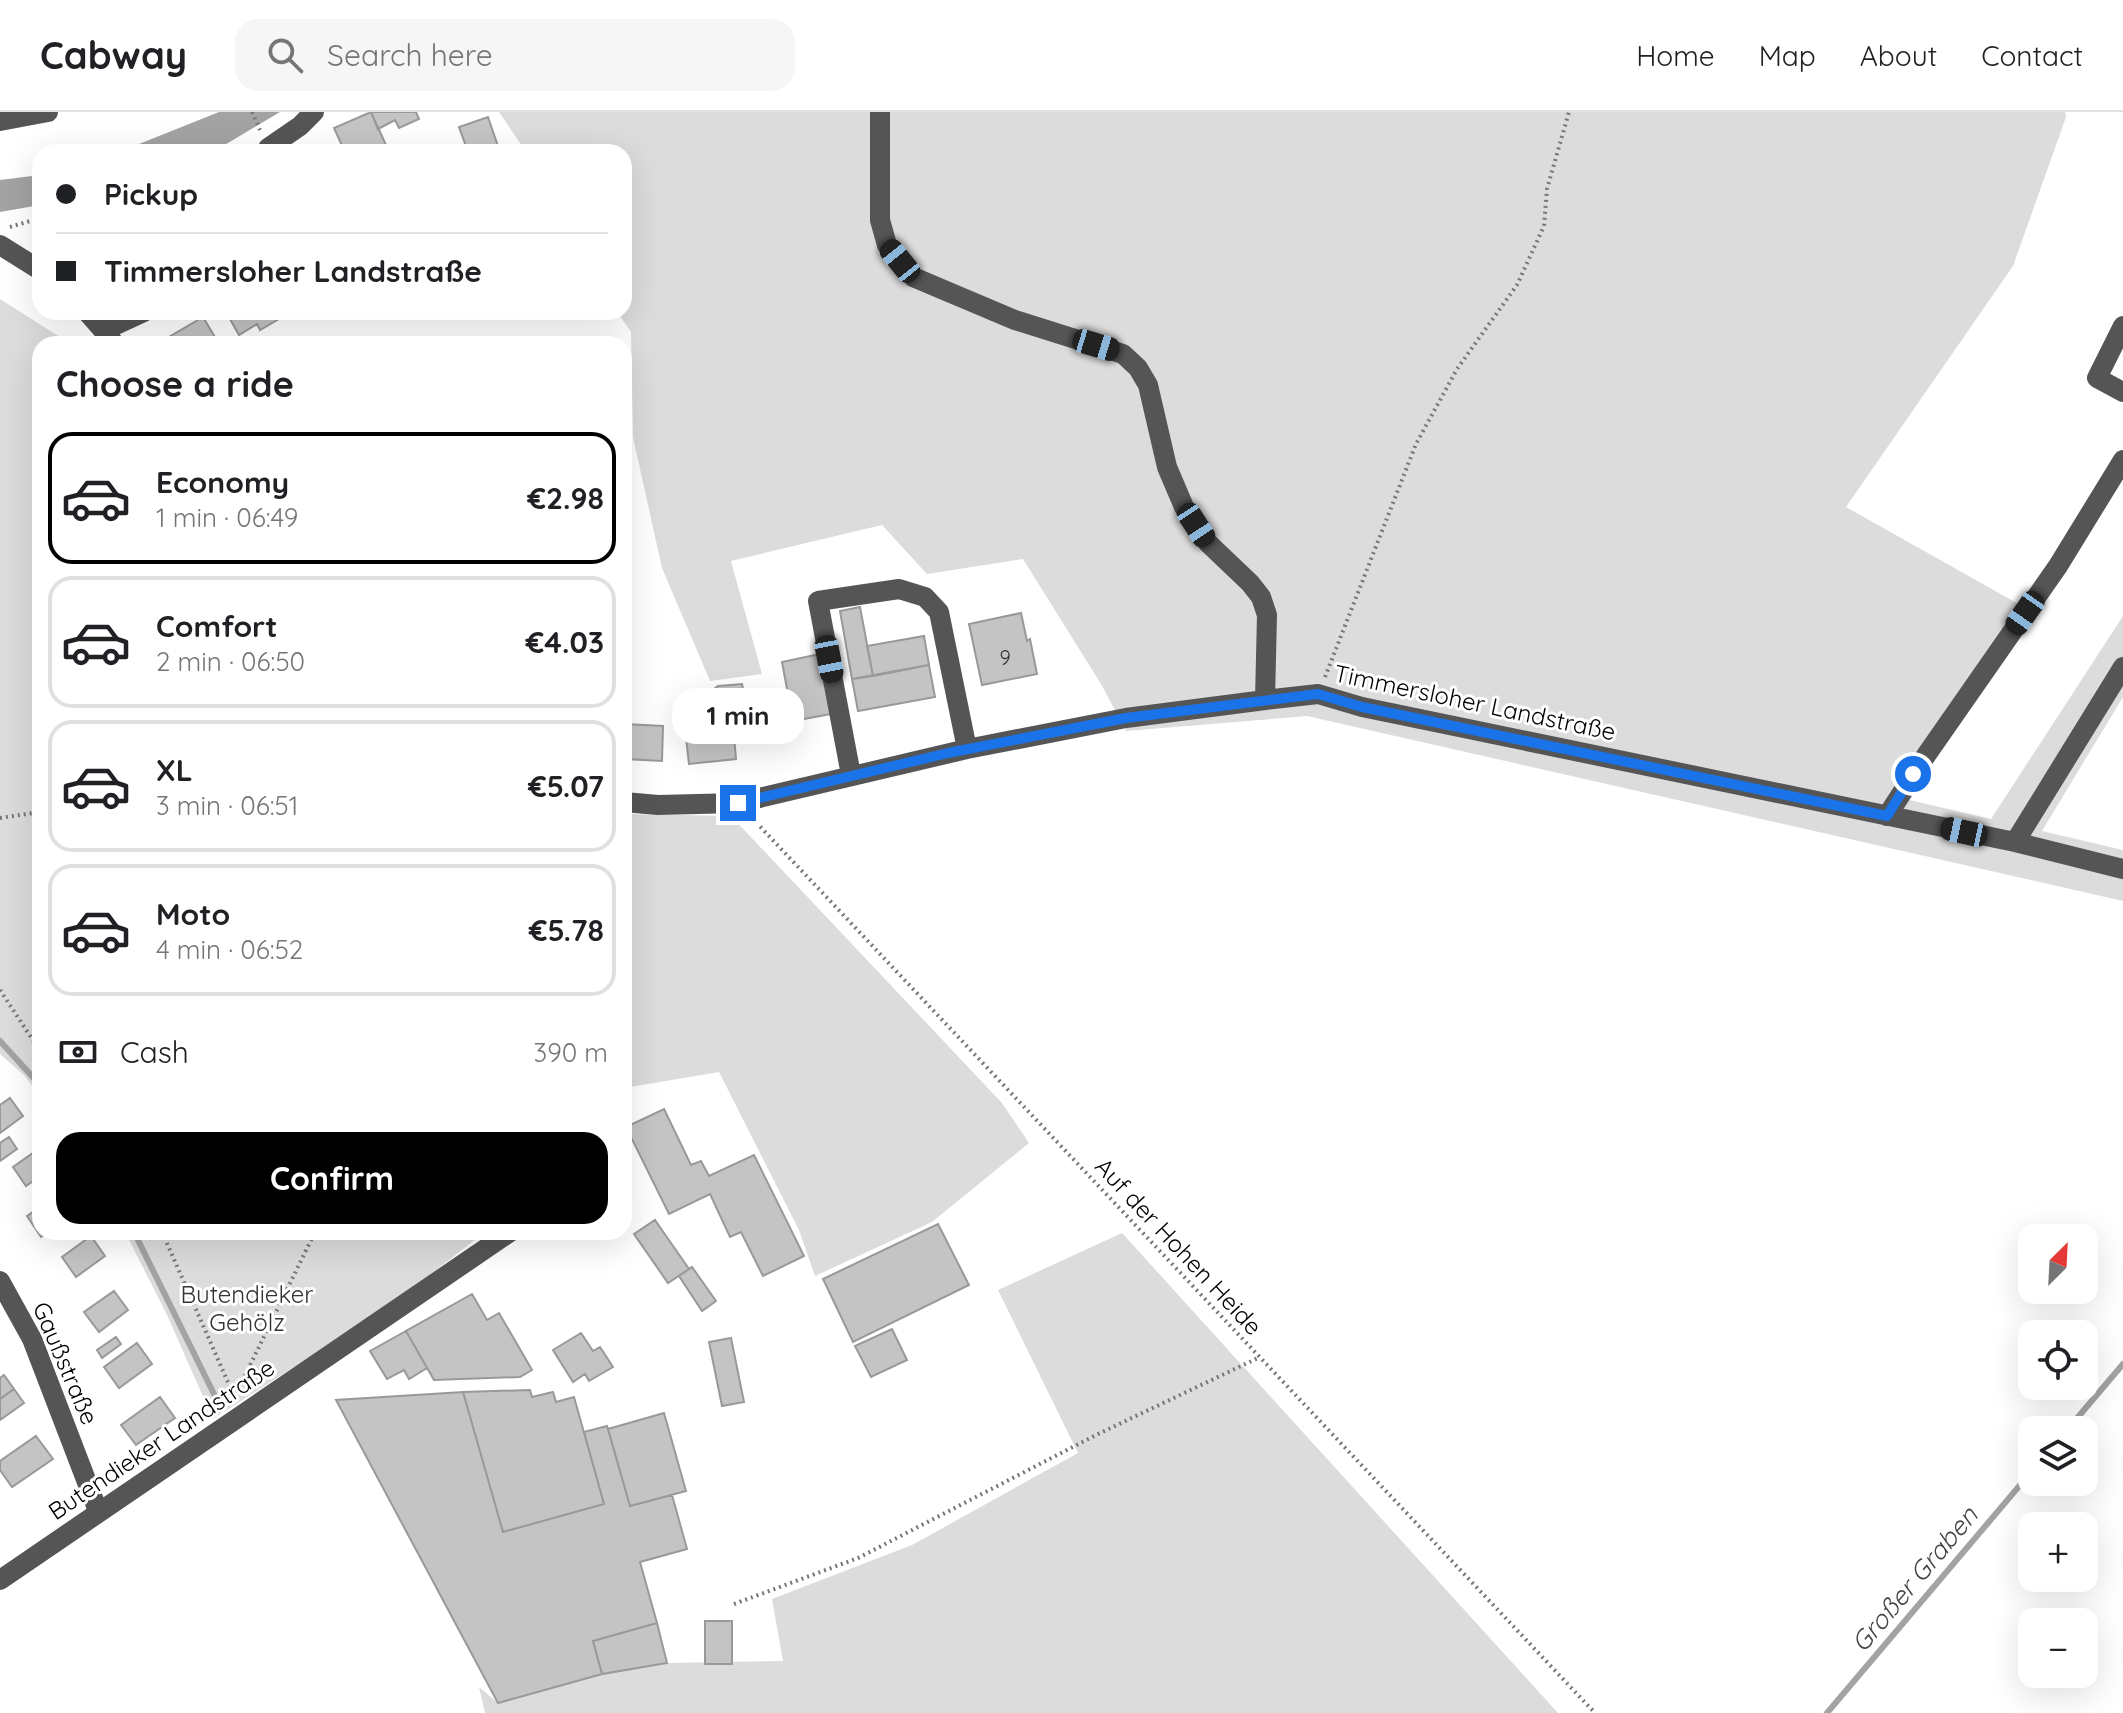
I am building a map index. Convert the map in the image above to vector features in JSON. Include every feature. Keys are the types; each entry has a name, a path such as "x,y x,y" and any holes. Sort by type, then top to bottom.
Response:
{"street":[{"path":"0,121 48,112"},
{"path":"270,144 300,126 314,112"},
{"path":"880,112 880,220 887,245 913,277 1015,320 1123,354 1138,368 1148,385 1167,467 1184,507 1208,543 1261,597 1267,615 1265,700"},
{"path":"0,245 32,265"},
{"path":"94,320 109,336"},
{"path":"111,336 133,320"},
{"path":"2123,326 2097,378 2123,392"},
{"path":"1887,816 2058,566 2123,460"},
{"path":"851,775 818,601 899,589 925,597 939,612 967,749"},
{"path":"2015,842 2123,667"},
{"name":"Timmersloher Landstraße","path":"632,803 738,803 967,749 1126,718 1318,694 1362,707 2015,842 2123,869"},
{"name":"Butendieker Landstraße","path":"0,1580 238,1407 498,1240"},
{"name":"Gaußstraße","path":"0,1281 32,1339 98,1511"}],"path":[{"path":"252,112 266,144"},
{"path":"1318,694 1416,444 1457,369 1517,285 1544,226 1547,189 1569,112"},
{"path":"0,230 32,220"},
{"name":"Auf der Hohen Heide","path":"738,803 1595,1713"},
{"path":"0,818 32,813"},
{"path":"0,990 32,1039"},
{"path":"165,1240 238,1407"},
{"path":"238,1407 311,1240"},
{"path":"734,1604 858,1558 1096,1435 1260,1357"}],"green space":[{"path":"499,112 2065,112 2066,117 2013,266 1846,507 2022,606 1892,796 1991,819 2123,616 2123,697 2042,831 2123,850 2123,901 1307,716 1126,731 1101,684 1023,559 927,574 882,525 731,561 762,674 710,681 662,568 633,437 632,336 623,320 632,320 632,144 521,144"},
{"path":"0,299 58,336 32,336 32,1086 0,1054"},
{"path":"632,814 731,816 1002,1103 1029,1143 932,1222 815,1276 799,1230 719,1072 632,1087"},
{"path":"1122,1233 1558,1713 485,1713 479,1687 498,1703 602,1674 667,1663 783,1661 772,1599 912,1545 1078,1453 998,1290"},
{"name":"Butendieker Gehölz","path":"129,1240 475,1240 395,1302 213,1419 167,1315"}],"shaded area":[{"path":"219,112 280,112 226,144 139,144"},
{"path":"32,176 32,206 0,212 0,180"}],"building":[{"path":"371,112 416,112 419,119 399,128 395,120 378,129"},
{"path":"371,112 386,144 341,144 334,128"},
{"path":"488,117 497,144 465,144 459,127"},
{"path":"198,320 205,320 214,336 170,336"},
{"path":"231,320 277,320 260,330 257,324 239,335"},
{"path":"860,607 873,676 852,679 840,611"},
{"path":"1021,613 1037,674 982,685 969,624"},
{"path":"924,636 929,665 873,676 867,646"},
{"path":"820,654 831,714 793,721 782,662"},
{"path":"929,665 935,697 858,711 852,679"},
{"path":"742,684 744,694 762,692 765,722 737,725 737,720 716,725 714,689"},
{"path":"632,724 663,726 662,761 632,759"},
{"path":"733,724 736,759 689,764 685,729"},
{"path":"10,1098 23,1116 0,1133 0,1105"},
{"path":"664,1109 691,1165 701,1161 709,1176 754,1155 804,1256 763,1276 741,1232 730,1237 710,1194 669,1214 632,1139 632,1124"},
{"path":"9,1137 17,1149 0,1161 0,1143"},
{"path":"32,1154 32,1182 26,1186 13,1167"},
{"path":"655,1220 689,1269 668,1283 634,1234"},
{"path":"938,1224 969,1285 853,1342 823,1279"},
{"path":"85,1240 94,1240 105,1256 76,1277 62,1257"},
{"path":"692,1267 716,1301 702,1311 679,1276"},
{"path":"114,1291 128,1310 99,1332 84,1312"},
{"path":"472,1294 487,1320 499,1313 532,1370 520,1377 434,1380 406,1331"},
{"path":"892,1329 907,1360 871,1377 855,1346"},
{"path":"406,1331 427,1368 409,1379 404,1370 387,1379 370,1351"},
{"path":"581,1333 593,1351 600,1347 613,1367 589,1381 585,1374 573,1382 553,1350"},
{"path":"116,1337 121,1344 102,1358 97,1350"},
{"path":"731,1338 744,1402 722,1406 709,1342"},
{"path":"137,1343 152,1364 119,1388 104,1367"},
{"path":"4,1375 14,1389 0,1399 0,1378"},
{"path":"14,1389 24,1403 0,1420 0,1399"},
{"path":"530,1390 532,1397 553,1392 556,1402 574,1397 604,1504 503,1532 463,1392"},
{"path":"463,1392 503,1532 604,1504 584,1432 607,1426 630,1506 672,1495 687,1549 640,1562 657,1623 593,1641 602,1674 498,1703 336,1400"},
{"path":"160,1397 175,1418 136,1445 121,1425"},
{"path":"664,1413 686,1491 630,1506 608,1429"},
{"path":"36,1436 53,1459 12,1487 0,1470 0,1461"},
{"path":"705,1621 732,1621 732,1664 705,1664"},
{"path":"657,1623 667,1663 602,1674 593,1641"}],"waterway":[{"path":"0,1041 32,1076"},
{"path":"138,1240 215,1396"},
{"name":"Großer Graben","path":"2079,1416 2123,1364"},
{"name":"Großer Graben","path":"1827,1713 2018,1488"}],"route":[{"path":"738,803 948,753 1126,718 1318,694 1362,707 1887,816 1913,774"}]}
